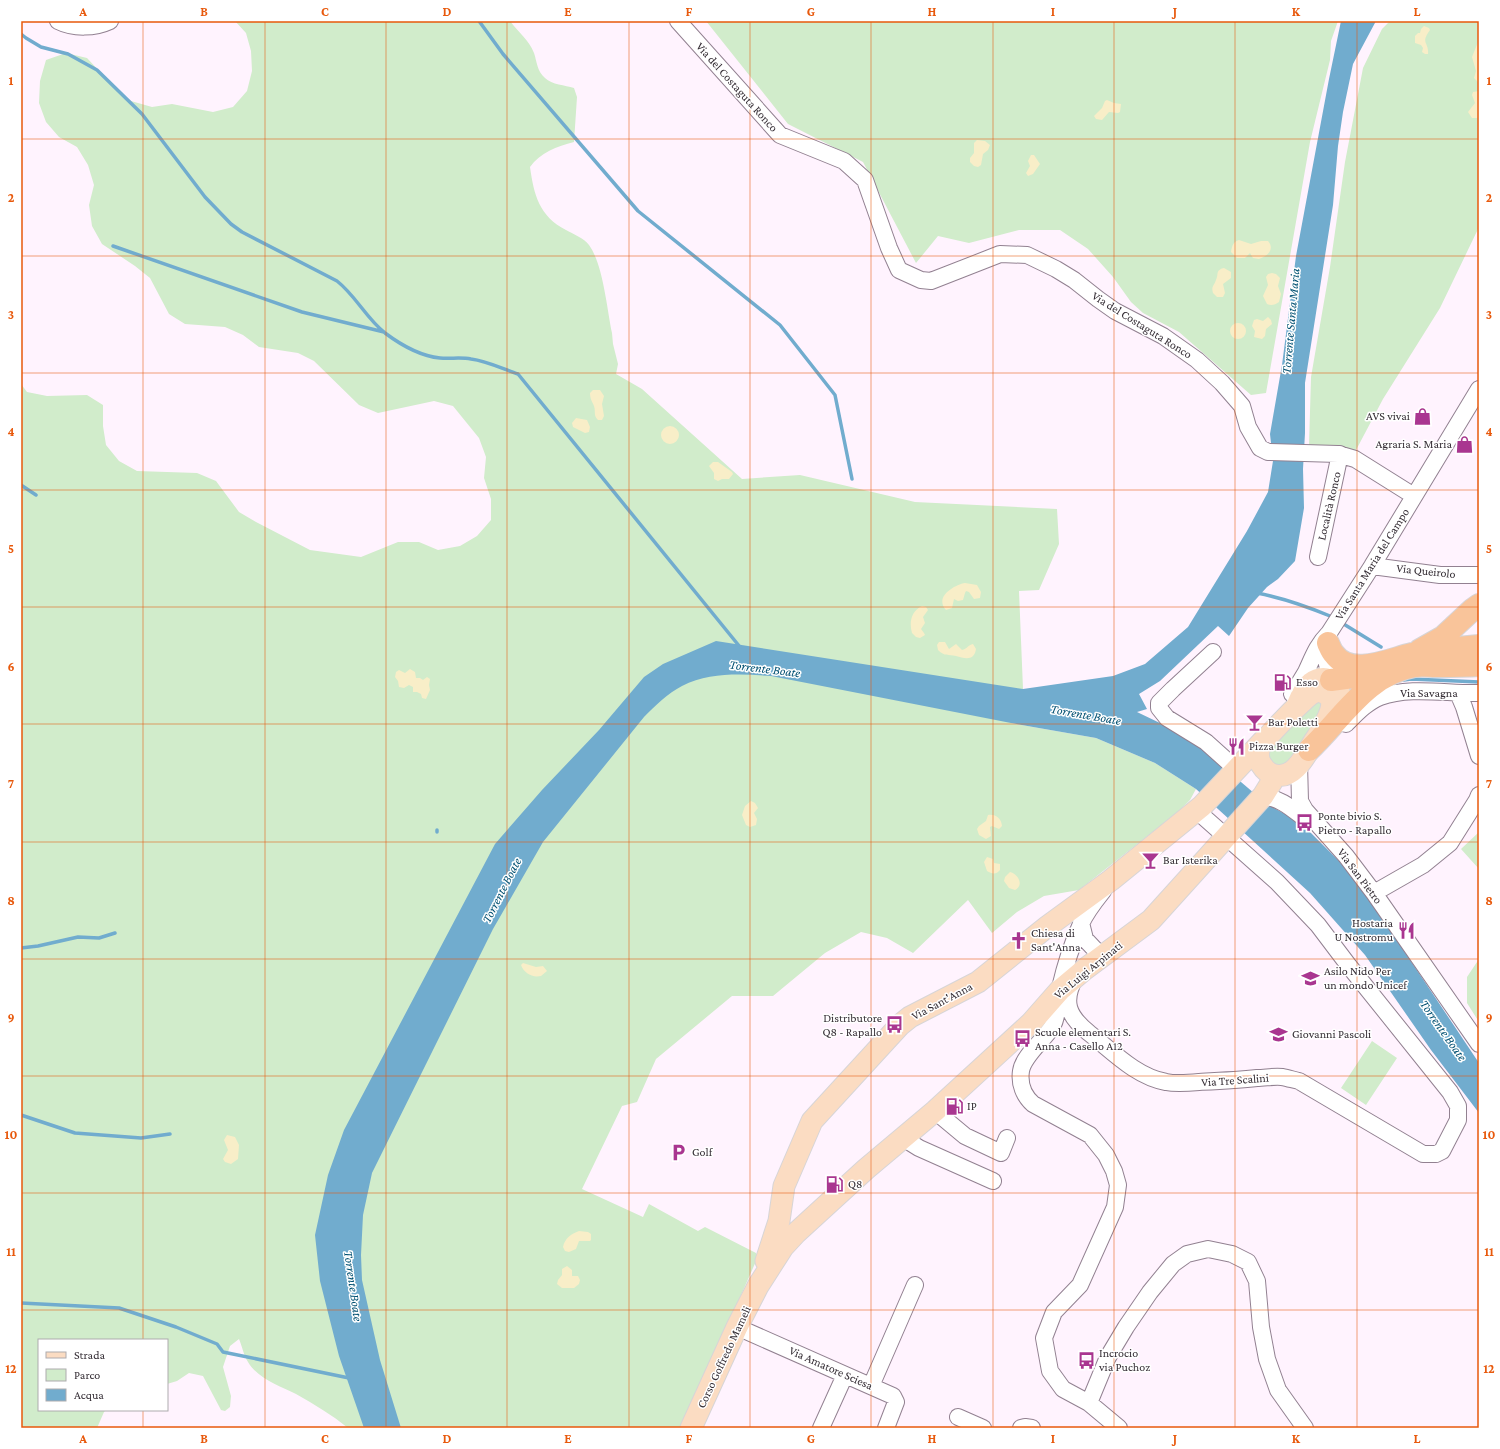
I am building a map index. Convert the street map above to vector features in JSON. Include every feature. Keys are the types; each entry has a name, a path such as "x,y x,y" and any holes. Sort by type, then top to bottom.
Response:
{"highway":[{"path":"1308,750 1321,738 1360,694 1415,659 1475,611"},
{"path":"1332,629 1334,654 1339,659 1355,665 1366,666 1415,659 1479,646"},
{"path":"1331,680 1353,677 1371,672 1479,638"},
{"path":"1415,659 1427,661 1479,656"},
{"path":"1415,659 1479,665"},
{"path":"1415,659 1458,673 1479,675"}],"main road":[{"path":"1265,739 1262,742 1259,751 1260,761 1266,771 1276,775 1291,773 1336,712 1339,705 1339,692 1331,680 1324,678 1311,683 1305,689 1297,706"},
{"path":"1297,706 1314,692 1323,692 1329,697 1332,703 1331,710 1308,750"},
{"name":"Via Sant'Anna","path":"758,1286 779,1221 784,1186 812,1121 900,1025 910,1017 978,982 1048,926 1110,880 1201,807 1297,706"},
{"name":"Via Luigi Arpinati","path":"758,1286 783,1247 796,1233 1031,1023 1064,998 1076,976 1151,920 1263,796 1276,775"},
{"name":"Corso Goffredo Mameli","path":"697,1426 737,1327 758,1286"}],"street":[{"path":"58,21 64,24 82,27 102,25 110,21"},
{"name":"Via del Costaguta Ronco","path":"678,21 780,136 844,161 865,180 889,248 899,270 922,280 931,281 1000,254 1027,255 1074,280 1098,299 1163,336 1197,360 1222,383 1242,406 1248,427 1260,448 1268,452 1340,454"},
{"name":"Via Santa Maria del Campo","path":"1265,739 1305,672 1314,652 1332,629 1372,566 1478,393"},
{"path":"1340,454 1355,459 1414,496"},
{"name":"Località Ronco","path":"1318,557 1340,454"},
{"name":"Via Queirolo","path":"1372,566 1440,574 1479,575"},
{"path":"1331,680 1326,660 1332,629"},
{"path":"1213,652 1159,703 1159,708 1168,718 1206,742 1235,771"},
{"name":"Via Savagna","path":"1308,750 1317,752 1358,712 1379,698 1392,694 1410,692 1479,693"},
{"path":"1458,693 1464,707 1479,756"},
{"name":"Via San Pietro","path":"1308,750 1300,801 1305,810 1329,836 1374,893 1479,1044"},
{"path":"1276,775 1282,790 1300,815"},
{"path":"1374,893 1424,865 1450,842 1477,800 1479,794"},
{"path":"1263,796 1282,801 1329,836"},
{"path":"1201,807 1230,833"},
{"name":"Via Tre Scalini","path":"1064,998 1071,1013 1083,1027 1135,1068 1150,1077 1166,1082 1183,1083 1281,1077 1299,1081 1423,1154 1436,1154 1442,1151 1458,1120 1458,1106 1450,1092 1318,925 1230,833"},
{"path":"1110,880 1086,914 1081,924 1064,998 1058,1005 1053,1026 1023,1065 1020,1079 1023,1090 1028,1099 1034,1104 1090,1135 1106,1155 1114,1171 1118,1185 1115,1207 1080,1285 1054,1312 1044,1338 1050,1371 1063,1389 1089,1403 1119,1428"},
{"path":"1081,924 1085,939 1102,956"},
{"path":"935,1110 964,1136 1001,1153 1007,1138"},
{"path":"902,1138 919,1148 993,1181"},
{"path":"779,1221 782,1227 796,1233"},
{"path":"1089,1403 1108,1357 1150,1292 1173,1264 1187,1254 1208,1249 1232,1254 1248,1262 1257,1281 1261,1327 1267,1359 1278,1390 1305,1428"},
{"path":"871,1386 915,1286"},
{"name":"Via Amatore Sciesa","path":"737,1327 894,1396 896,1402 886,1428"},
{"path":"821,1428 845,1375"},
{"path":"958,1417 983,1428"},
{"path":"1021,1428 1032,1428"}],"green space":[{"path":"235,21 510,21 532,48 542,75 551,82 574,88 577,97 574,142 549,151 534,162 530,167 536,196 544,211 557,224 584,240 594,253 601,275 618,364 616,374 642,389 742,479 800,475 915,502 1057,509 1059,544 1039,590 1019,591 1023,689 1011,723 1096,738 1155,763 1196,789 1190,800 1178,812 1079,890 1044,896 1017,912 992,933 968,900 913,953 887,938 861,932 825,953 773,996 732,996 656,1059 637,1102 622,1106 582,1189 643,1217 649,1204 698,1231 705,1227 756,1253 757,1259 682,1428 348,1428 316,1406 257,1373 247,1360 239,1339 230,1346 223,1367 231,1396 230,1407 225,1411 221,1410 203,1376 189,1373 177,1381 168,1384 168,1339 38,1339 38,1411 105,1411 97,1428 21,1428 21,384 27,392 47,396 87,395 103,405 103,426 106,445 119,461 137,471 197,473 216,481 239,512 310,550 361,557 398,542 419,542 438,550 460,546 477,536 491,520 491,499 484,478 486,457 479,438 453,406 434,401 378,413 359,405 314,361 298,353 259,347 243,335 225,327 185,324 169,314 150,278 102,244 92,226 89,205 94,185 88,165 77,147 59,137 46,122 39,103 40,81 46,60 66,53 87,58 115,88 131,101 152,107 172,104 213,112 233,107 247,91 252,71 251,51 246,33"},
{"path":"706,21 1338,21 1331,41 1330,60 1310,142 1266,393 1251,395 1179,332 1143,313 1131,302 1113,277 1088,249 1060,230 1019,230 969,243 938,236 916,263 863,162 788,124"},
{"path":"1390,21 1479,21 1479,227 1440,308 1383,399 1355,452 1334,446 1309,446 1311,377 1330,267 1345,162 1363,68 1382,29"},
{"path":"1314,699 1328,707 1286,763 1278,766 1273,764 1269,759 1268,752"},
{"path":"1479,832 1479,869 1461,849"},
{"path":"1479,959 1479,1022 1467,1003 1467,977"},
{"path":"1372,1041 1397,1058 1366,1105 1341,1088"}],"sand":[{"path":"1424,26 1430,30 1425,40 1428,54 1422,52 1423,48 1421,45 1415,43 1415,36 1420,33"},
{"path":"1478,42 1479,83 1474,78 1476,71 1472,57"},
{"path":"1479,91 1479,116 1477,118 1472,118 1468,112 1475,103 1472,95 1473,92"},
{"path":"1107,100 1121,104 1120,112 1109,112 1102,120 1096,119 1094,116"},
{"path":"977,140 985,141 990,145 988,150 983,154 981,165 978,167 974,166 970,162 970,158 974,153 974,143"},
{"path":"1031,155 1034,155 1040,164 1033,174 1028,176 1026,173 1030,166 1028,161"},
{"path":"1239,240 1251,244 1261,241 1268,241 1271,247 1270,252 1259,259 1253,258 1250,253 1245,258 1237,258 1231,252 1233,244"},
{"path":"1224,268 1231,272 1231,278 1223,284 1225,293 1223,297 1217,297 1212,291 1218,271"},
{"path":"1268,274 1276,274 1280,278 1278,286 1281,294 1279,302 1272,305 1267,304 1263,296 1268,285 1266,277"},
{"path":"1268,317 1272,324 1266,329 1265,336 1262,339 1254,337 1255,331 1252,326 1254,320 1257,319 1263,321"},
{"path":"1235,323 1241,323 1246,328 1244,337 1241,339 1235,339 1230,334 1230,328"},
{"path":"593,390 600,390 604,396 602,404 604,416 602,420 598,420 595,415 595,408 590,395"},
{"path":"576,418 587,420 590,427 589,432 585,433 573,427 572,423"},
{"path":"670,426 676,429 679,435 676,441 670,444 664,441 661,435 664,429"},
{"path":"713,462 718,462 732,472 733,474 729,479 722,479 718,481 714,479 714,473 709,466"},
{"path":"965,583 977,585 981,592 980,598 974,599 969,592 966,591 963,600 958,601 954,599 952,608 946,610 942,601 944,596 951,589"},
{"path":"922,606 926,607 928,610 923,617 925,623 921,629 925,635 920,638 916,637 912,633 911,621 915,611"},
{"path":"939,642 945,642 949,649 956,644 962,650 973,644 976,649 973,656 962,658 943,654 938,650 937,645"},
{"path":"410,669 415,672 416,678 423,680 427,677 430,679 430,690 426,699 422,698 421,694 413,692 413,687 409,685 404,688 399,687 398,681 395,677 396,672 399,670 405,673"},
{"path":"751,801 755,803 758,808 754,813 757,819 756,825 750,827 746,825 742,815 745,806"},
{"path":"988,815 998,817 1002,826 999,829 992,826 990,827 991,836 986,839 979,835 977,829 986,821"},
{"path":"987,857 993,859 994,863 1000,864 1000,870 997,873 987,871 984,862"},
{"path":"1010,872 1017,877 1020,882 1018,888 1015,890 1009,888 1004,881 1005,877"},
{"path":"523,963 536,967 543,966 547,971 541,976 532,976 526,973 522,968 521,965"},
{"path":"227,1135 235,1137 239,1145 238,1159 231,1164 225,1162 223,1159 228,1150 224,1140"},
{"path":"579,1231 588,1232 591,1234 591,1240 579,1241 576,1249 569,1252 565,1251 563,1247 567,1239"},
{"path":"567,1266 572,1270 572,1276 578,1276 580,1280 579,1284 574,1288 562,1288 557,1284 562,1275 562,1269"}],"water":[{"path":"1341,21 1376,21 1353,64 1343,112 1338,146 1333,205 1305,383 1303,469 1304,508 1295,561 1278,579 1267,587 1248,608 1229,636 1218,626 1160,681 1139,694 1147,709 1137,712 1187,736 1268,805 1300,822 1338,860 1364,891 1479,1063 1479,1113 1431,1050 1365,955 1310,893 1196,789 1155,763 1096,738 771,676 726,675 693,681 672,692 644,717 543,842 493,929 372,1173 363,1215 361,1255 362,1280 380,1360 401,1428 364,1428 339,1356 320,1281 315,1235 328,1175 344,1130 495,844 542,790 599,730 644,677 663,664 716,641 1023,689 1113,676 1145,664 1188,627 1247,531 1268,492 1273,461 1270,434 1282,365 1296,256"}],"waterway":[{"path":"479,21 503,54 638,211 780,325 835,395 852,479"},
{"path":"21,34 41,47 68,54 97,70 142,114 205,197 231,224 242,232 337,281 350,293 378,327 404,346 433,357 477,360 518,374 740,647"},
{"path":"113,246 302,312 384,332"},
{"path":"21,485 36,495"},
{"path":"1257,593 1276,597 1330,616"},
{"path":"1342,623 1381,647"},
{"path":"1404,680 1479,682"},
{"path":"21,948 38,946 78,937 99,938 115,933"},
{"path":"21,1115 75,1133 141,1138 170,1134"},
{"path":"21,1303 119,1308 176,1327 217,1344 223,1352 349,1378"}],"place":[{"name":"AVS vivai","path":"1423,416"},
{"name":"Agraria S. Maria","path":"1465,444"},
{"name":"Esso","path":"1283,682"},
{"name":"Bar Poletti","path":"1255,722"},
{"name":"Pizza Burger","path":"1236,746"},
{"name":"Ponte bivio S. Pietro - Rapallo","path":"1305,823"},
{"name":"Bar Isterika","path":"1150,860"},
{"name":"Hostaria U Nostromu","path":"1406,930"},
{"name":"Chiesa di Sant'Anna","path":"1018,940"},
{"name":"Asilo Nido Per un mondo Unicef","path":"1311,978"},
{"name":"Distributore Q8 - Rapallo","path":"895,1025"},
{"name":"Giovanni Pascoli","path":"1279,1034"},
{"name":"Scuole elementari S. Anna - Casello A12","path":"1022,1039"},
{"name":"IP","path":"954,1106"},
{"name":"Golf","path":"679,1152"},
{"name":"Q8","path":"835,1184"},
{"name":"Incrocio via Puchoz","path":"1086,1360"}],"water label":[{"name":"Torrente Santa Maria","path":"1290,321"},
{"name":"Torrente Boate","path":"765,668"},
{"name":"Torrente Boate","path":"1086,714"},
{"name":"Torrente Boate","path":"501,890"},
{"name":"Torrente Boate","path":"1444,1030"},
{"name":"Torrente Boate","path":"354,1286"}]}
